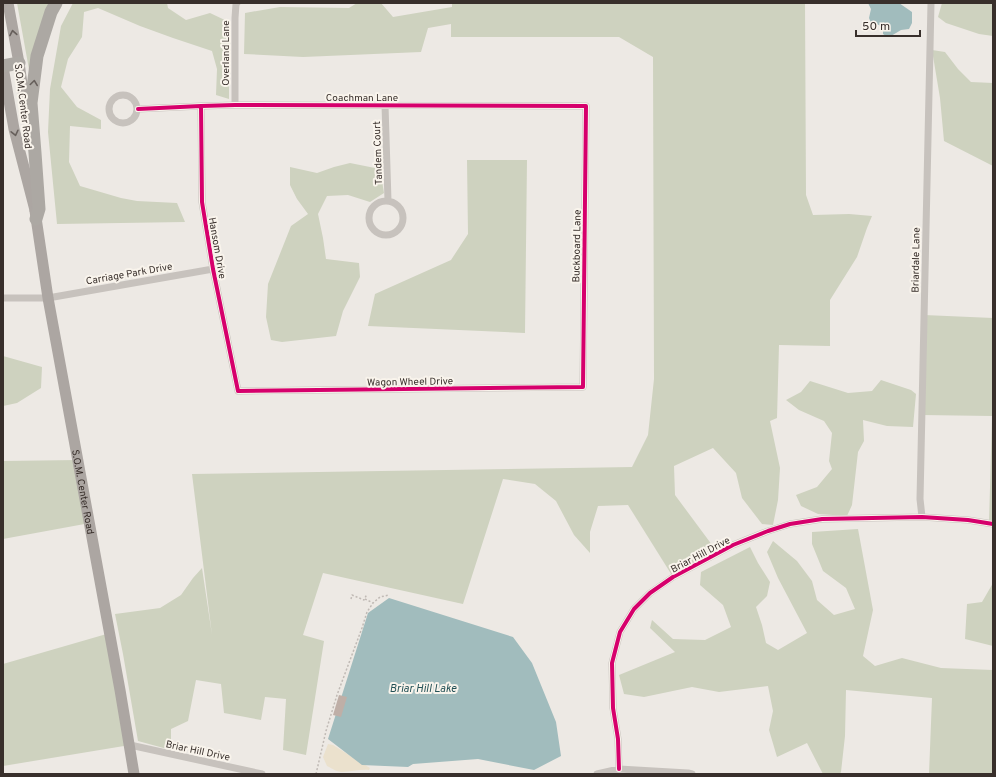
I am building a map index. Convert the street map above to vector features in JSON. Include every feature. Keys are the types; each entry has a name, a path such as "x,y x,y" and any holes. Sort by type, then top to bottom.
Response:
{"highway":[{"path":"36,214 39,209 31,103 38,56 50,12 56,3"},
{"path":"3,66 19,63"}],"main road":[{"name":"S.O.M. Center Road","path":"8,3 19,63 28,127 36,214 48,298 130,745 134,774"},
{"name":"S.O.M. Center Road","path":"3,66 14,129 36,214"}],"street":[{"name":"Overland Lane","path":"235,105 235,18 237,3"},
{"name":"Briardale Lane","path":"922,517 920,499 930,3"},
{"path":"127,95 135,100 138,109 135,118 122,124 114,120 109,111 109,107 114,98 127,95"},
{"name":"Coachman Lane","path":"138,109 235,105 586,106"},
{"name":"Tandem Court","path":"385,105 388,201"},
{"name":"Hansom Drive","path":"201,106 202,202 213,269 238,391"},
{"name":"Buckboard Lane","path":"583,387 586,106"},
{"path":"388,201 394,203 402,211 402,222 397,231 392,234 381,235 372,228 369,223 370,212 377,203 388,201"},
{"name":"Carriage Park Drive","path":"3,298 48,298 213,269"},
{"name":"Wagon Wheel Drive","path":"238,391 583,387"},
{"name":"Briar Hill Drive","path":"619,770 618,739 613,708 612,663 620,632 634,609 650,592 673,577 733,545 790,524 822,518 922,517 968,520 993,524"},
{"name":"Briar Hill Drive","path":"130,745 262,774"},
{"path":"597,774 619,770 692,774"}],"path":[{"path":"365,599 367,594"},
{"path":"351,599 352,595 374,603"},
{"path":"316,774 326,731 337,695 367,612 380,597 389,595"}],"green space":[{"path":"17,3 54,3 30,75"},
{"path":"73,3 167,3 168,8 186,20 210,13 229,22 229,99 216,95 217,69 212,51 140,26 98,8 84,12 82,37 68,59 61,87 77,107 101,120 101,129 70,126 69,162 80,186 137,201 177,203 185,222 57,224 48,132 50,89 61,26"},
{"path":"357,3 381,3 393,17 452,7 452,3 805,3 806,195 813,215 849,214 872,216 857,257 830,300 830,346 779,345 777,418 770,421 780,468 778,500 773,525 762,524 742,498 736,473 713,448 674,466 675,495 718,553 673,577 628,505 598,506 590,532 590,553 574,535 556,501 535,484 503,479 463,604 323,573 303,635 324,641 306,755 283,750 286,699 265,697 261,720 224,713 221,684 196,680 188,721 171,729 171,750 138,741 115,614 160,608 181,595 202,568 212,635 192,474 632,467 648,435 654,379 653,57 619,37 451,37 451,24 428,28 421,52 303,57 244,54 245,13 280,7 349,8"},
{"path":"942,3 993,3 993,36 979,34 946,23 938,17"},
{"path":"932,50 945,52 958,69 971,82 993,83 993,166 944,141 940,98"},
{"path":"467,160 527,160 525,333 368,326 375,294 451,260 468,234"},
{"path":"350,163 380,169 384,193 370,202 348,195 327,196 318,214 326,259 359,263 360,277 343,311 336,336 282,342 271,340 266,317 268,284 291,226 308,214 297,199 290,185 290,167 317,173"},
{"path":"924,315 993,318 993,524 989,523 992,416 922,415"},
{"path":"3,356 42,367 41,388 17,403 3,406"},
{"path":"881,380 911,390 916,394 913,427 887,426 863,420 864,441 858,452 852,505 847,516 818,514 801,506 796,495 817,487 832,469 829,461 832,433 824,421 799,410 786,400 801,392 810,381 848,393 872,391"},
{"path":"78,460 90,523 3,539 3,461"},
{"path":"858,529 873,610 863,656 875,666 902,658 941,668 993,670 993,774 929,774 932,698 846,690 845,736 841,772 840,774 823,774 807,743 777,757 769,730 773,711 768,686 719,692 692,687 644,697 624,694 619,675 675,652 650,628 652,620 673,639 705,640 731,627 723,605 700,585 701,572 750,547 770,582 767,596 756,607 766,643 778,650 807,633 778,578 767,552 773,541 797,561 812,581 817,600 834,615 855,609 846,588 823,571 812,544 812,532"},
{"path":"993,583 993,646 965,639 967,604 982,602"},
{"path":"110,633 130,745 3,766 3,664"}],"sand":[{"path":"328,744 333,745 370,768 369,770 340,772 327,766 323,757"}],"water":[{"path":"868,3 899,3 912,12 912,23 909,29 901,30 891,36 886,36 883,34 883,28 879,25 871,23 869,18 871,9"},
{"name":"Briar Hill Lake","path":"389,598 513,637 532,663 556,722 561,756 534,770 478,759 413,764 408,767 362,765 328,739 368,613"}],"building":[{"path":"339,695 347,697 341,717 333,715"}],"cycle path":[{"path":"138,109 201,106 235,105 586,106 583,387 238,391 213,269 202,202 201,106"},
{"path":"619,769 618,739 613,708 612,663 620,632 634,609 650,593 673,577 733,545 790,524 822,519 922,517 968,520 993,524"}]}
